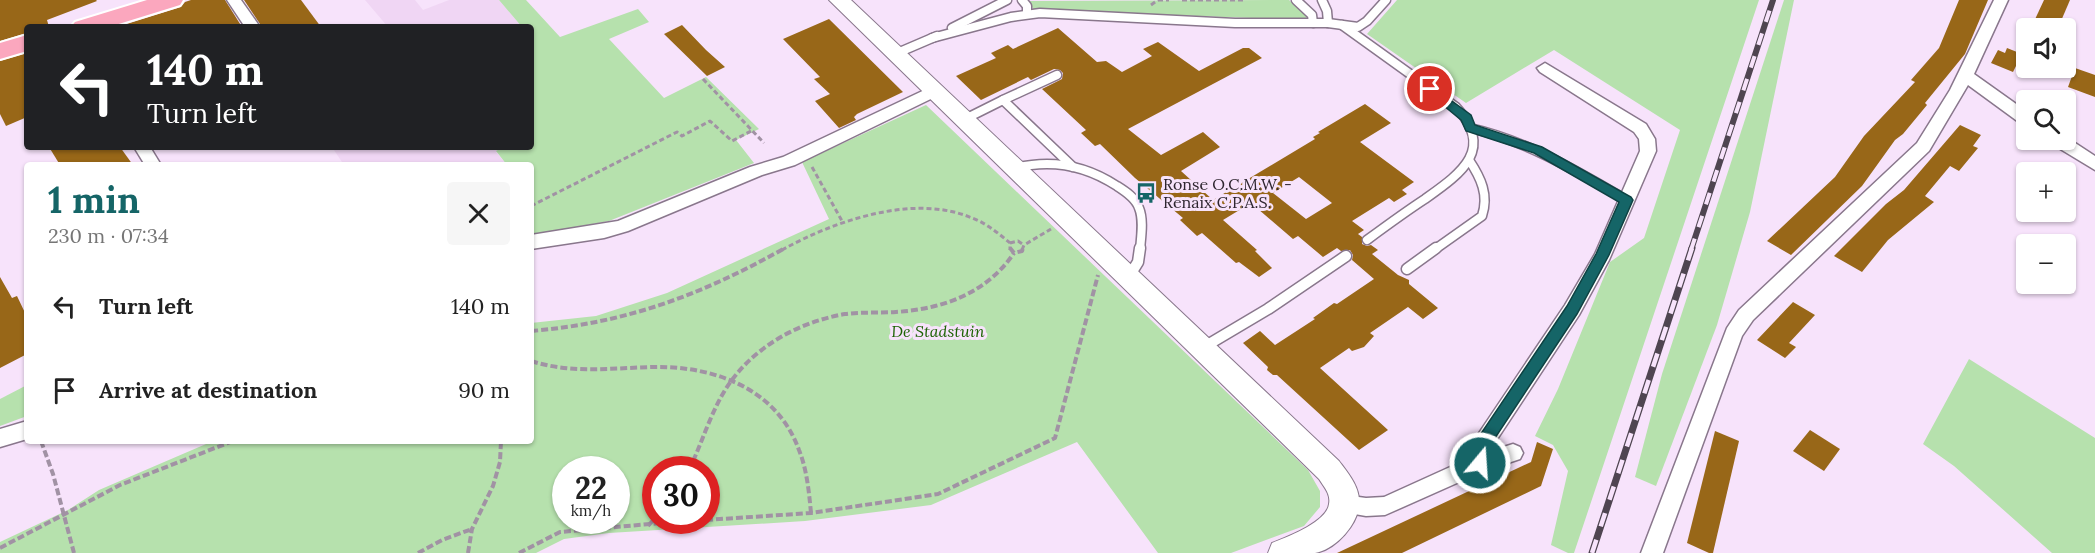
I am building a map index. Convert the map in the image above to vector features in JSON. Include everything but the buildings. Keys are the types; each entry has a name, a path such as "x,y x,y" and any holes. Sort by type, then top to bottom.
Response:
{"main road":[{"path":"90,24 132,6 172,0"},
{"path":"0,51 24,44"}],"street":[{"path":"234,0 251,24"},
{"path":"839,0 1329,470 1343,492 1337,516 1315,540 1283,553"},
{"path":"1652,553 1734,333 1746,315 1923,147 1946,111 2001,0"},
{"path":"1480,463 1482,446 1572,310 1602,255 1648,151 1647,139 1640,128 1545,68"},
{"path":"1965,75 2016,112"},
{"path":"534,242 622,226 756,171 805,154 933,91"},
{"path":"2079,154 2095,146"},
{"path":"2073,150 2095,164"},
{"path":"0,438 24,431"},
{"path":"1337,516 1366,507 1385,506 1480,463 1513,453"}],"lane":[{"path":"895,54 1007,0"},
{"path":"1022,0 1027,6 1027,14"},
{"path":"1296,0 1312,15 1310,23"},
{"path":"1322,0 1327,11 1328,22"},
{"path":"932,38 1027,14 1236,23 1328,22 1358,27 1367,21 1386,0"},
{"path":"1342,25 1456,107 1467,117 1474,141 1469,160 1459,174 1367,240"},
{"path":"963,120 1057,75"},
{"path":"1003,100 1073,167"},
{"path":"1470,128 1538,150 1627,200"},
{"path":"1407,269 1482,216 1487,206 1483,185 1469,160"},
{"path":"1014,168 1032,162 1073,167 1098,172 1121,188 1138,205 1141,212 1139,261 1120,271"},
{"path":"1203,348 1269,309 1346,256"}],"path":[{"path":"1158,0 1169,0"},
{"path":"1182,0 1244,0"},
{"path":"703,80 764,143"},
{"path":"534,204 676,132 682,136 710,121 732,141 753,130"},
{"path":"805,154 842,221"},
{"path":"534,331 589,326 658,306 715,285 810,235 842,221 902,211 938,211 968,216 995,231 1010,243 1021,242 1024,245"},
{"path":"696,456 716,408 733,379 758,353 796,329 839,315 923,310 966,295 992,279 1008,264 1014,253 1022,251 1024,245 1066,220"},
{"path":"1010,243 1010,251 1014,253"},
{"path":"720,519 811,513 938,494 1055,438 1098,272 1120,271"},
{"path":"534,362 586,371 657,367 691,369 733,379 766,400 786,421 797,439 806,467 811,513"},
{"path":"42,444 74,553"},
{"path":"0,548 120,485 225,444"},
{"path":"468,553 472,529 493,486 500,462 501,444"},
{"path":"519,553 560,532 642,526"},
{"path":"418,553 442,540 472,529"}],"shaded area":[{"path":"365,0 415,0 423,10 449,0 499,0 519,24 385,24"},
{"path":"334,150 499,150 496,152 504,162 342,162"}],"green space":[{"path":"499,0 526,0 560,37 638,9 649,22 609,39 664,98 706,77 759,129 736,140 754,163 609,221 534,234 534,162 505,162 496,151 534,150 534,24 519,24"},
{"path":"1289,0 1307,16 1306,20 1034,10 1028,1"},
{"path":"1397,0 1759,0 1574,553 1568,553 1551,545 1568,471 1553,445 1535,436 1558,389 1610,262 1644,238 1680,130 1554,50 1466,103 1367,34"},
{"path":"1784,0 1794,0 1750,212 1717,325 1656,486 1635,477 1662,374"},
{"name":"De Stadstuin","path":"926,105 1308,470 1320,491 1320,507 1304,526 1231,553 1158,553 1077,442 931,505 805,521 720,526 720,456 642,456 642,531 630,532 630,456 552,456 552,534 602,534 564,539 536,553 0,553 0,542 68,510 99,490 206,444 534,444 534,323 596,316 667,293 829,219 802,162"},
{"path":"1969,359 2095,438 2095,553 2052,553 1954,466 1923,444"},
{"path":"24,387 24,417 0,426 0,399"}],"railway":[{"path":"1691,250 1773,0"},
{"path":"1592,553 1692,248"}],"place":[{"name":"Ronse O.C.M.W. - Renaix C.P.A.S.","path":"1146,193"}],"route":[{"path":"1430,89 1467,117 1470,128 1484,130 1538,150 1627,200 1602,255 1572,310 1482,446 1480,463"}]}
